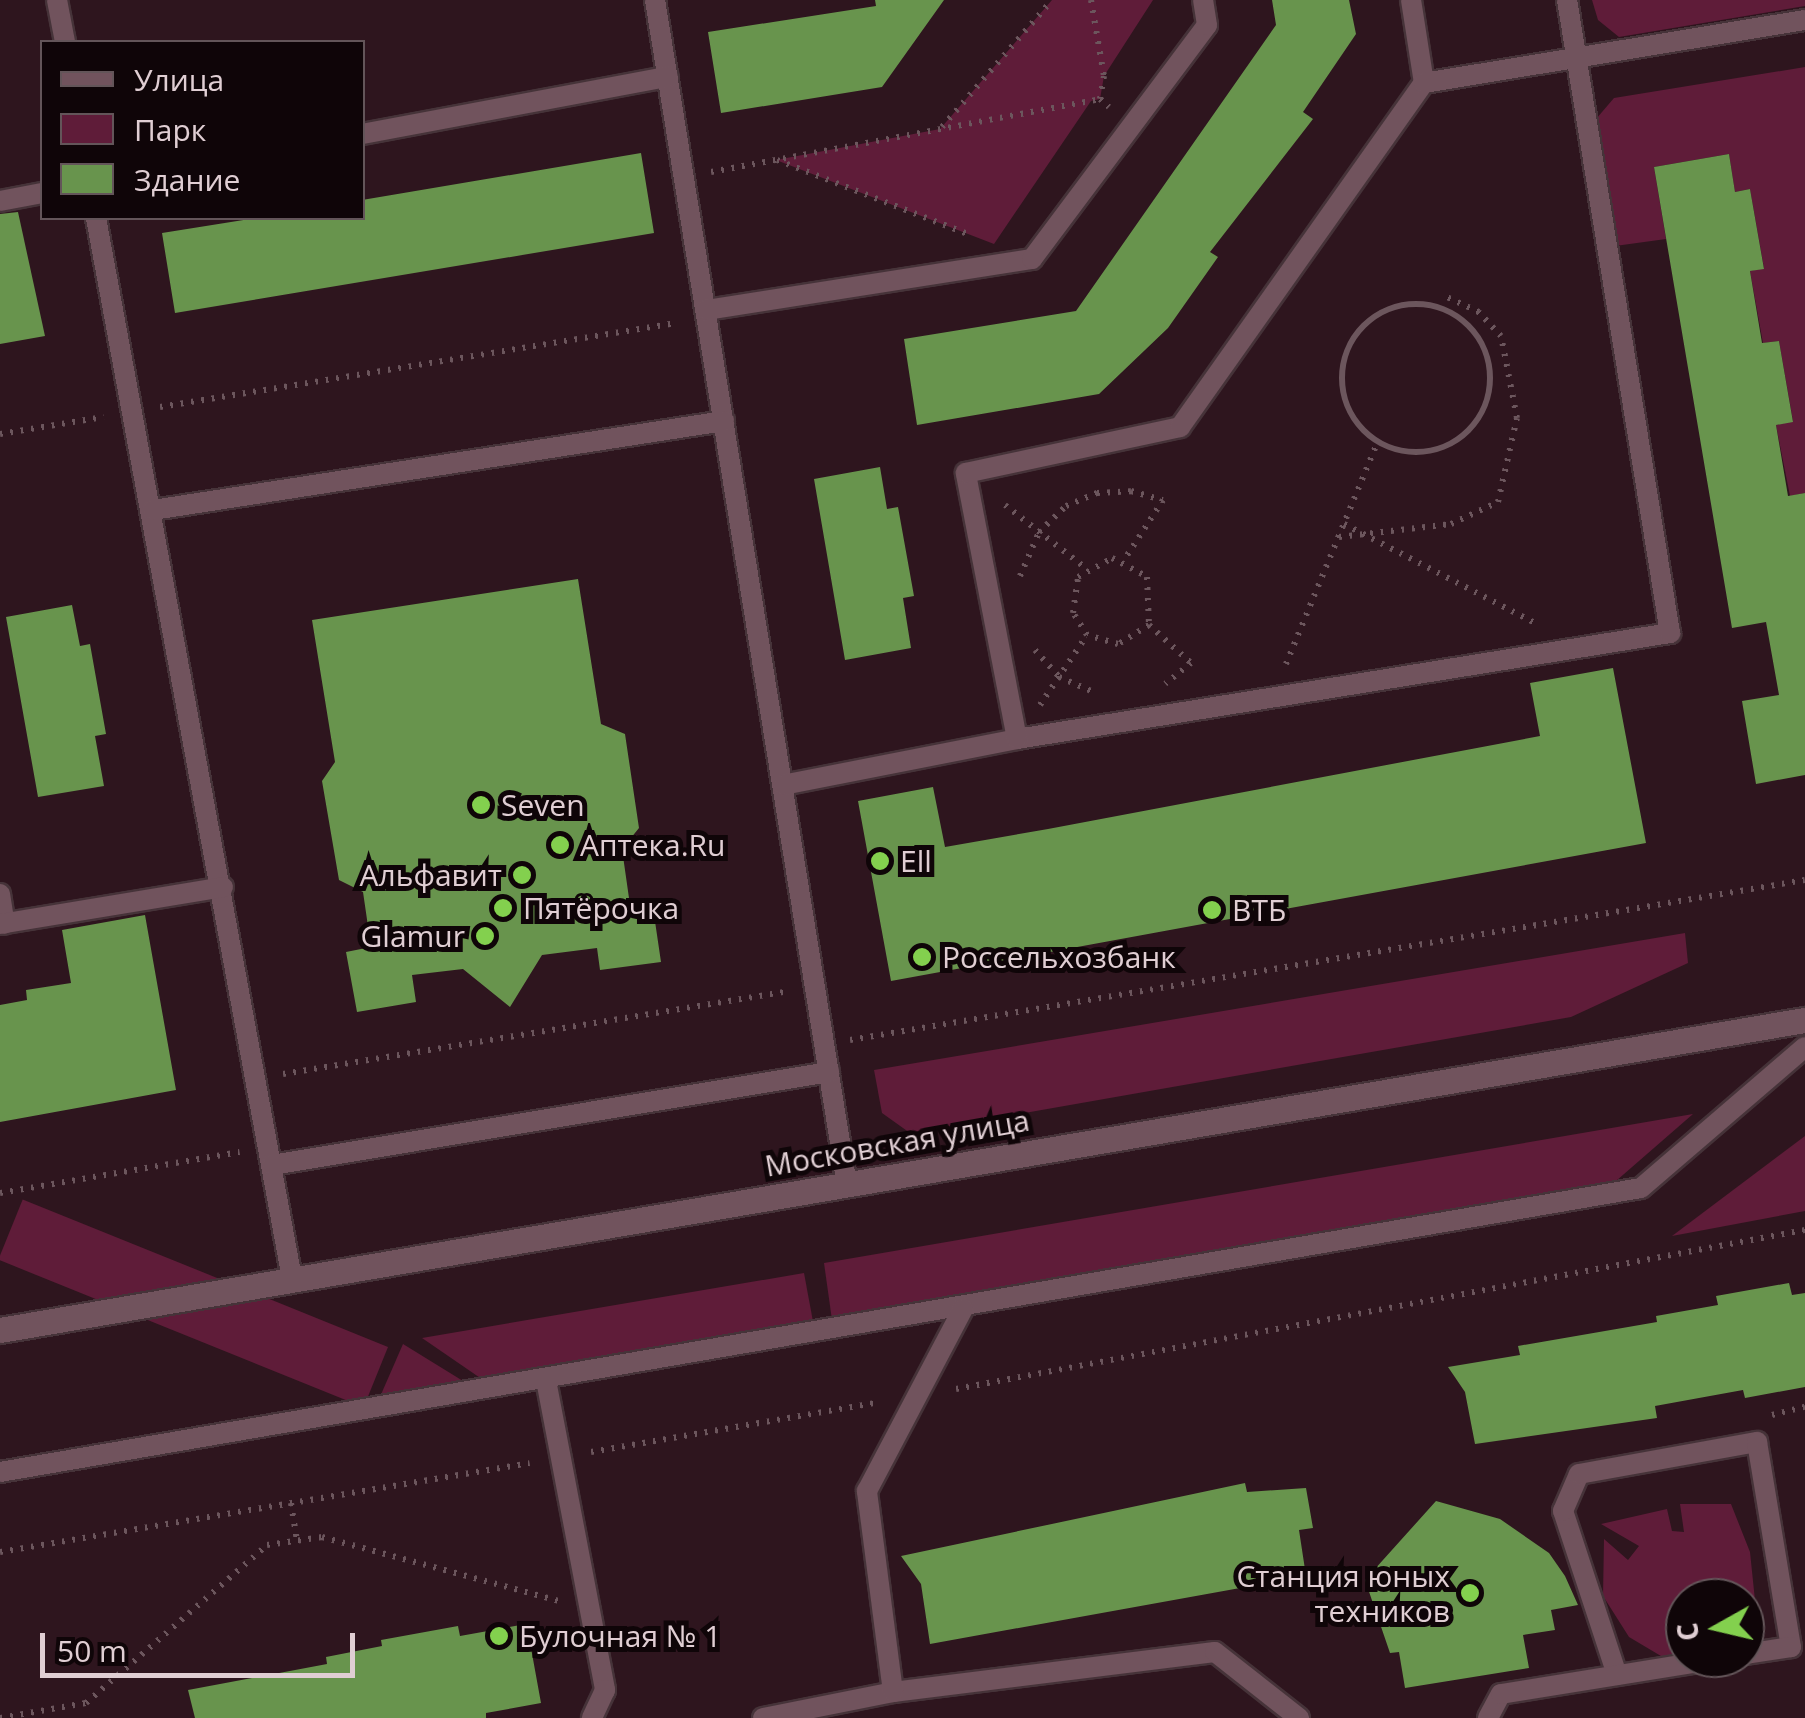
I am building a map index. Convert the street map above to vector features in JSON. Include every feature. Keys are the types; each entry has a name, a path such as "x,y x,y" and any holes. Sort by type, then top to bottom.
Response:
{"street":[{"name":"Московская улица","path":"0,1330 1805,1020"}],"lane":[{"path":"58,0 65,40"},
{"path":"655,0 847,1184"},
{"path":"706,314 1032,259 1206,24 1203,0"},
{"path":"1017,740 966,473 1180,427 1424,83 1411,0"},
{"path":"782,786 1017,740 1670,633 1567,0"},
{"path":"1424,83 1805,20"},
{"path":"365,133 668,77"},
{"path":"0,200 40,193"},
{"path":"96,220 223,887 292,1279"},
{"path":"153,510 724,421"},
{"path":"0,894 2,924 223,887"},
{"path":"0,1472 963,1309 1641,1188 1805,1047"},
{"path":"271,1156 829,1072"},
{"path":"893,1692 868,1491 963,1309"},
{"path":"546,1380 605,1690 592,1718"},
{"path":"1618,1675 1562,1511 1578,1474 1757,1442 1791,1647 1765,1651"},
{"path":"763,1718 893,1692 1215,1652 1300,1718"},
{"path":"1488,1718 1501,1694 1665,1667"}],"path":[{"path":"940,129 1052,0"},
{"path":"1091,0 1104,76 1100,99"},
{"path":"686,176 1100,99"},
{"path":"1100,99 1130,126"},
{"path":"776,160 976,238"},
{"path":"1339,537 1452,524 1498,502 1517,418 1501,336 1479,312 1443,295"},
{"path":"1395,306 1431,306 1464,321 1489,363 1490,388 1476,422 1448,446 1424,453 1377,443 1346,405 1341,381 1355,335 1395,306"},
{"path":"0,434 706,314"},
{"path":"1272,698 1377,443"},
{"path":"966,473 1086,569"},
{"path":"1017,589 1024,556 1039,532 1066,506 1097,493 1131,491 1163,500 1124,560 1086,569 1078,577 1073,613 1087,635 1118,644 1149,625"},
{"path":"1344,524 1583,647"},
{"path":"1124,560 1147,577 1149,625 1191,662 1158,690"},
{"path":"1017,740 1087,635"},
{"path":"1029,638 1059,677 1108,695"},
{"path":"824,1044 1805,880"},
{"path":"256,1078 815,987"},
{"path":"0,1193 271,1156"},
{"path":"291,1503 297,1541"},
{"path":"0,1718 86,1704 267,1545 322,1537 589,1610"}],"green space":[{"path":"1052,0 1153,0 1104,76 1100,99 1091,101 994,244 776,160 940,129"},
{"path":"1592,0 1805,0 1805,6 1619,37 1598,20"},
{"path":"1805,67 1805,493 1790,496 1776,425 1793,421 1779,341 1763,343 1750,271 1764,268 1750,189 1735,192 1729,154 1654,167 1666,239 1615,246 1596,119 1614,98"},
{"path":"1685,933 1688,963 1571,1017 910,1133 882,1113 874,1070"},
{"path":"1693,1114 1616,1181 832,1320 824,1263"},
{"path":"1805,1136 1805,1211 1672,1236"},
{"path":"23,1199 388,1347 364,1407 0,1260"},
{"path":"804,1273 814,1327 489,1384 422,1338"},
{"path":"403,1344 476,1389 376,1406"},
{"path":"1680,1504 1731,1504 1750,1552 1753,1578 1665,1578 1665,1658 1629,1637 1603,1596 1604,1539 1628,1560 1639,1546 1601,1524 1667,1509 1672,1531 1684,1532"}],"building":[{"path":"875,0 944,0 882,87 721,113 708,32 876,6"},
{"path":"1272,0 1349,0 1356,34 1303,112 1313,119 1210,252 1218,257 1168,328 1099,394 917,425 904,339 1076,311 1276,25"},
{"path":"641,153 654,233 175,313 162,233 243,220 365,220 365,199"},
{"path":"1729,154 1735,192 1750,189 1764,269 1750,271 1762,343 1779,341 1793,422 1776,425 1788,496 1805,493 1805,775 1756,784 1742,701 1779,695 1766,622 1732,628 1654,167"},
{"path":"18,212 45,336 0,344 0,214"},
{"path":"880,467 887,509 898,507 914,596 903,598 911,648 845,660 814,479"},
{"name":"Seven","path":"578,579 601,724 625,734 639,828 622,849 630,905 652,901 661,962 600,970 597,948 542,955 510,1007 463,969 412,975 416,1002 357,1012 346,952 371,947 363,892 339,880 322,781 335,762 312,620"},
{"path":"72,605 80,646 90,644 106,734 95,736 104,786 38,797 6,617"},
{"path":"1613,668 1646,843 891,981 858,801 933,787 945,847 1048,829 1540,736 1530,683"},
{"path":"145,915 176,1090 0,1122 0,1005 27,1000 26,990 71,983 62,930"},
{"path":"1789,1283 1792,1295 1805,1293 1805,1387 1745,1398 1743,1390 1655,1406 1657,1418 1475,1444 1465,1392 1448,1367 1520,1355 1518,1346 1657,1322 1656,1316 1718,1305 1716,1296"},
{"path":"1245,1483 1247,1492 1306,1488 1313,1528 1299,1530 1306,1576 930,1644 921,1584 901,1556"},
{"name":"Станция юных техников","path":"1436,1501 1500,1519 1549,1553 1565,1576 1578,1605 1551,1610 1555,1630 1523,1635 1529,1668 1405,1688 1399,1652 1390,1653 1365,1580"},
{"path":"537,1622 531,1648 541,1703 486,1713 486,1718 195,1718 188,1690 327,1664 326,1657 382,1646 381,1640 458,1626 460,1636"}],"place":[{"name":"Seven","path":"481,805"},
{"name":"Аптека.Ru","path":"560,845"},
{"name":"Ell","path":"880,861"},
{"name":"Альфавит","path":"522,875"},
{"name":"Пятёрочка","path":"503,908"},
{"name":"ВТБ","path":"1212,910"},
{"name":"Glamur","path":"485,936"},
{"name":"Россельхозбанк","path":"922,957"},
{"name":"Станция юных техников","path":"1470,1593"},
{"name":"Булочная № 1","path":"499,1636"}]}
